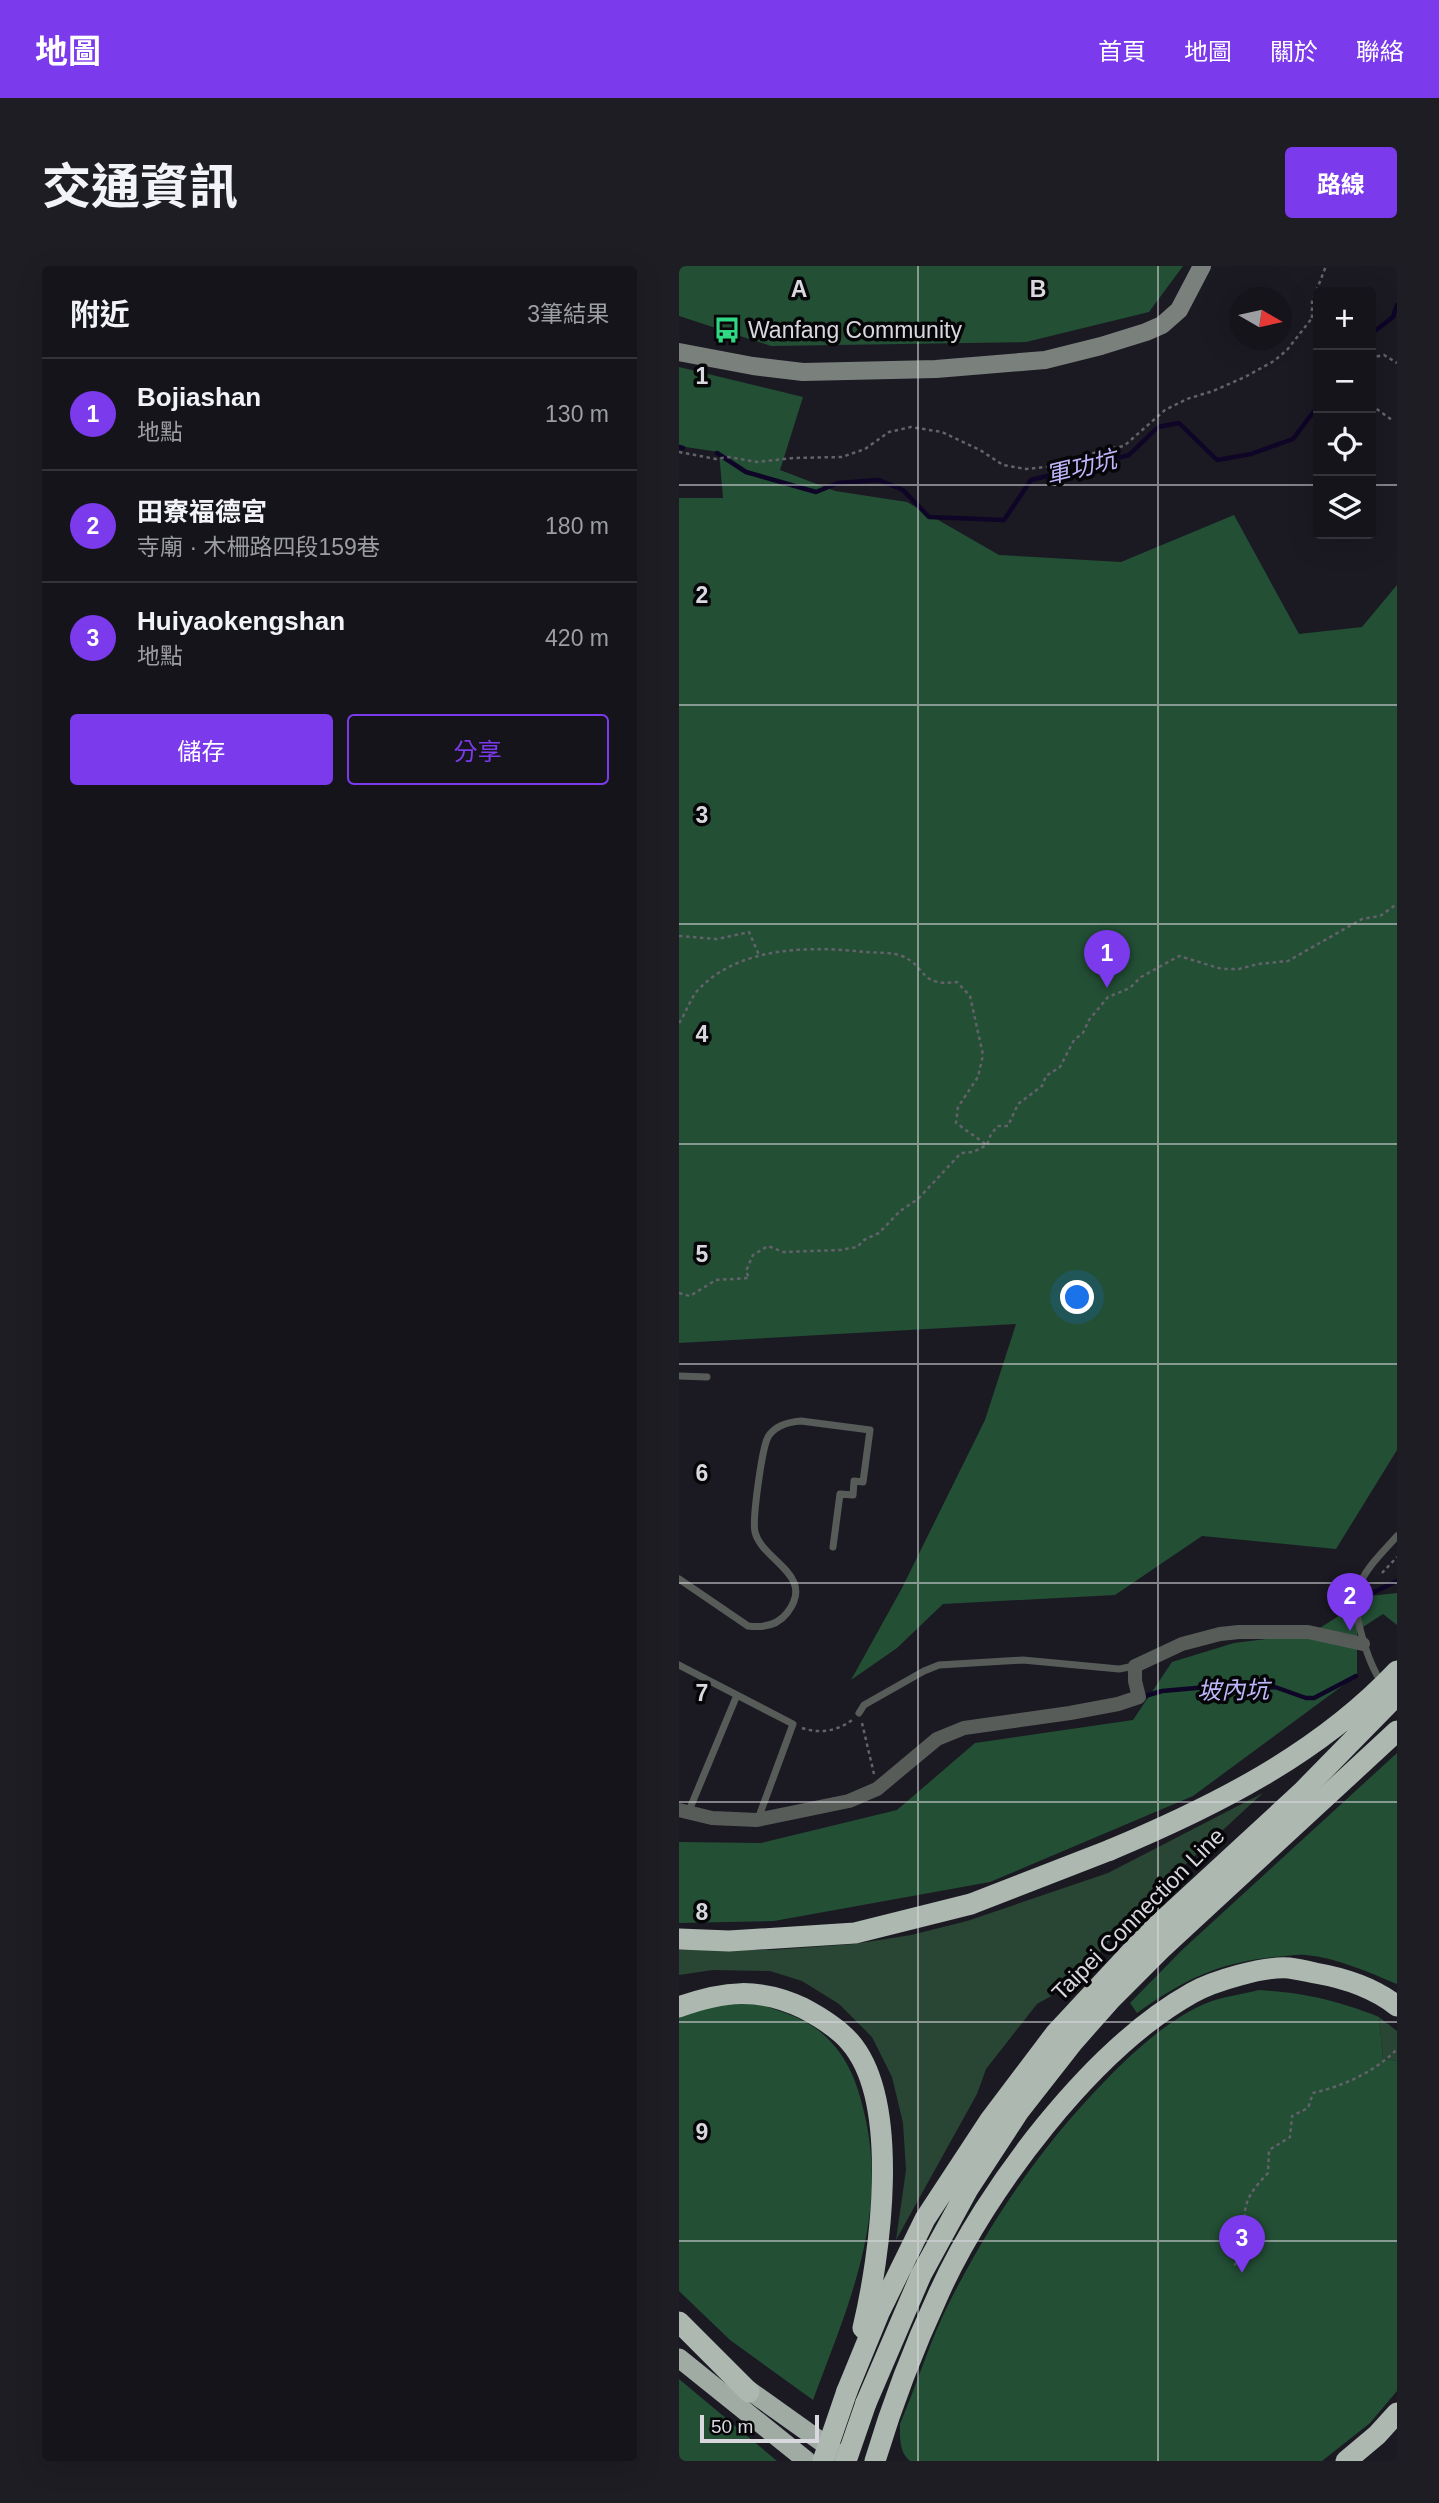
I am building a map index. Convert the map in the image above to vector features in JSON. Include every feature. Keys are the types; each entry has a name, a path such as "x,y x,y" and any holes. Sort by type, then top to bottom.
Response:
{"highway":[{"path":"679,1939 729,1941 855,1933 971,1905 1166,1826 1283,1763 1341,1721 1397,1671"},
{"name":"Taipei Connection Line","path":"848,2461 866,2403 921,2275 983,2167 1019,2111 1154,1942 1397,1695"},
{"name":"Taipei Connection Line","path":"823,2461 847,2391 879,2313 925,2219 1021,2077 1055,2034 1154,1942 1397,1731"},
{"path":"875,2461 888,2418 939,2291 973,2229 1013,2168 1063,2104 1114,2050 1193,1991 1240,1975 1287,1968 1339,1977 1382,1994 1397,2006"},
{"path":"679,2007 707,1997 745,1993 785,2000 824,2019 851,2043 865,2066 877,2104 883,2191 879,2245 847,2391"},
{"path":"679,2322 749,2392"},
{"path":"679,2336 749,2392 848,2461"},
{"path":"679,2358 807,2461"},
{"path":"1346,2461 1377,2435 1397,2413"}],"main road":[{"path":"679,352 803,372 936,369 1045,360 1101,346 1162,325 1179,310 1202,266"}],"street":[{"path":"683,1811 736,1820 757,1820 849,1801 877,1789 937,1739 964,1728 1070,1713 1139,1697 1135,1666 1182,1644 1220,1634 1308,1632 1363,1644"}],"lane":[{"path":"679,1376 707,1377"},
{"path":"679,1579 748,1626 771,1625 781,1620 788,1612 795,1589 792,1577 759,1542 754,1522 764,1447 769,1436 778,1427 789,1422 801,1421 870,1430 863,1482 855,1481 853,1495 840,1494 833,1548"},
{"path":"1397,1536 1369,1569 1357,1590 1363,1644 1374,1671 1397,1703"},
{"path":"859,1713 864,1705 939,1665 1023,1660 1119,1669 1135,1666"},
{"path":"679,1665 793,1724 757,1820"},
{"path":"683,1811 737,1695"}],"path":[{"path":"679,452 716,459 729,457 757,462 842,457 865,449 889,432 911,426 942,432 980,450 1003,465 1026,468 1065,465 1101,450 1124,446 1165,410 1245,377 1274,361 1287,350 1312,318 1312,302 1326,266"},
{"path":"1376,355 1384,355 1397,363"},
{"path":"1376,409 1392,420"},
{"path":"679,1293 690,1296 716,1280 749,1278 746,1271 753,1255 768,1246 783,1252 840,1250 857,1247 864,1240 879,1233 900,1211 918,1199 961,1153 972,1152 987,1145 991,1134 999,1126 1007,1126 1018,1104 1042,1086 1046,1076 1060,1067 1075,1040 1108,997 1130,988 1141,977 1179,956 1222,969 1289,961 1362,919 1380,916 1397,904"},
{"path":"679,936 717,939 749,932 759,955"},
{"path":"679,1023 697,991 722,971 759,955 837,949 902,956 925,978 943,984 957,982 970,996 983,1055 978,1077 958,1107 955,1123 987,1145"},
{"path":"793,1724 806,1730 825,1731 842,1727 859,1713 877,1789"},
{"path":"1234,2265 1249,2254 1243,2212 1252,2190 1268,2174 1269,2150 1290,2137 1292,2116 1308,2108 1313,2093 1338,2087 1387,2059 1397,2049"}],"green space":[{"path":"679,266 1183,266 1149,312 1026,342 771,346 679,316"},
{"path":"679,367 803,397 780,470 835,491 907,502 999,555 1121,562 1234,515 1299,634 1362,627 1397,585 1397,1450 1336,1549 1202,1536 1115,1595 943,1604 897,1648 851,1680 902,1588 985,1420 1016,1324 679,1343 679,498 723,498 719,452 679,446"},
{"path":"1397,1593 1397,1625 1383,1614 1357,1631 1357,1675 1193,1796 990,1882 774,1921 679,1923 679,1842 761,1843 897,1810 975,1743 1133,1720 1172,1662 1234,1643 1312,1633 1370,1596"},
{"path":"1397,1753 1397,1984 1329,1959 1302,1955 1274,1957 1235,1964 1201,1975 1137,2013 1130,2003 1182,1950"},
{"path":"1263,1793 1160,1888 1067,1987 1037,2004 986,2069 977,2094 896,2240 906,2170 903,2123 892,2077 872,2037 839,2004 802,1981 770,1971 713,1970 679,1975 679,1950 771,1950 854,1944 911,1935 967,1921 1108,1873"},
{"path":"1259,1990 1320,1998 1379,2017 1383,2059 1397,2061 1397,2391 1370,2423 1322,2461 910,2461 902,2449 900,2424 936,2331 983,2241 1039,2157 1106,2080 1155,2035 1197,2007 1218,1999"},
{"path":"755,2003 804,2021 836,2047 858,2089 870,2151 872,2188 861,2259 852,2294 813,2400 730,2340 679,2291 679,2017 715,2004"},
{"path":"1379,2017 1397,2031 1397,2061 1383,2059"},
{"path":"679,2379 777,2461 679,2461"}],"waterway":[{"name":"軍功坑","path":"1376,330 1393,317 1397,305"},
{"name":"軍功坑","path":"717,453 746,472 816,492 838,483 879,480 903,490 929,517 1004,520 1031,480 1129,455 1158,427 1179,423 1217,460 1251,454 1293,439 1313,413"},
{"name":"軍功坑","path":"679,447 683,448"},
{"name":"坡內坑","path":"1368,1595 1397,1581"},
{"name":"坡內坑","path":"1145,1696 1162,1691 1207,1687 1275,1687 1306,1698 1314,1698 1356,1676"}],"place":[{"name":"Wanfang Community","path":"727,330"},
{"name":"Bojiashan","path":"1107,988"},
{"name":"田寮福德宮","path":"1350,1631"},
{"name":"Huiyaokengshan","path":"1242,2273"}]}
